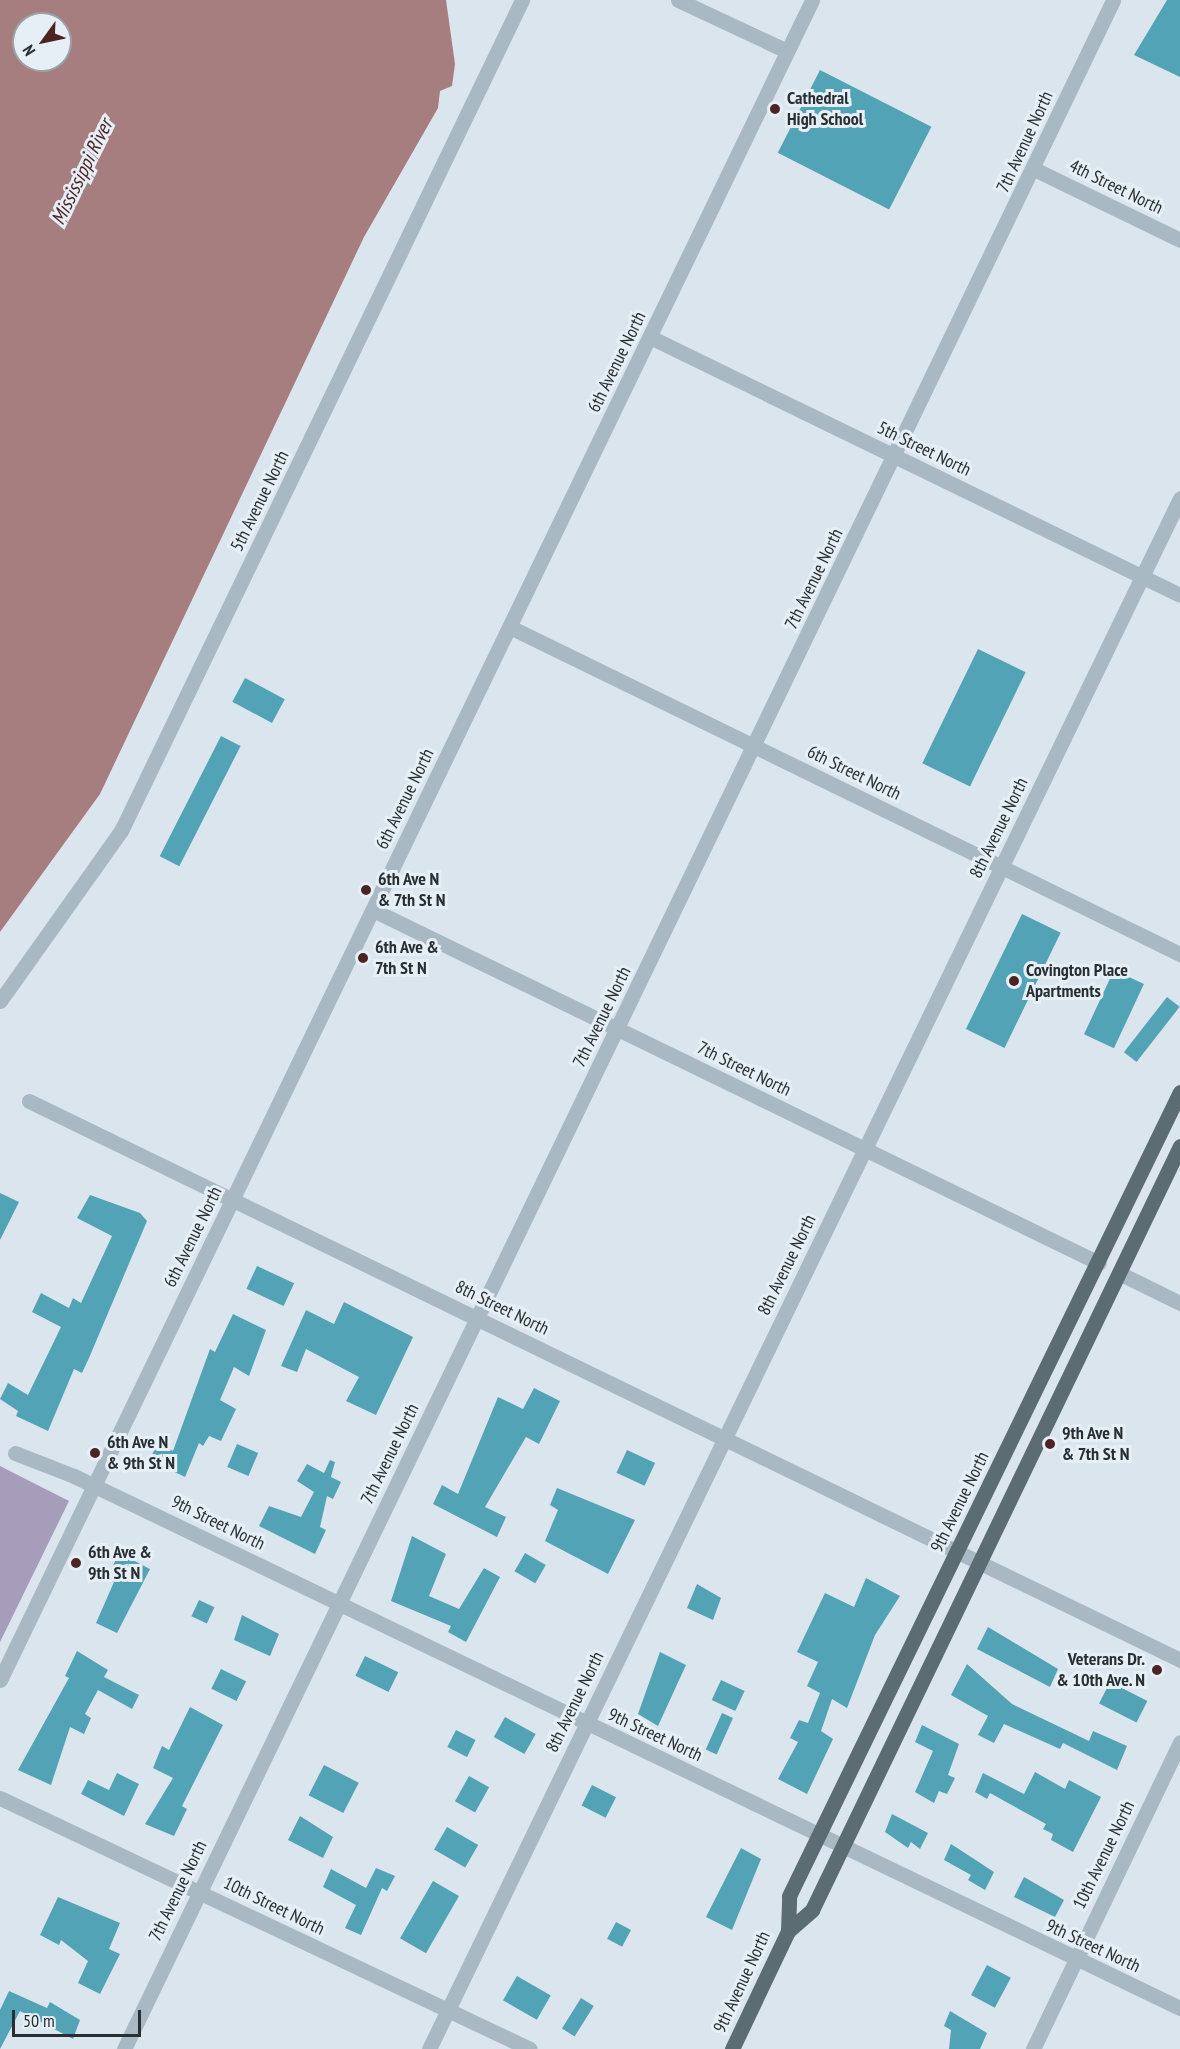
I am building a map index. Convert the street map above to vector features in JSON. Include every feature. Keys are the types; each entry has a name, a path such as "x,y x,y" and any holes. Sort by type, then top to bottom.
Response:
{"main road":[{"name":"9th Avenue North","path":"788,1931 789,1896 1099,1263 1180,1092"},
{"name":"9th Avenue North","path":"732,2049 788,1931 812,1910 1180,1146"}],"street":[{"name":"5th Avenue North","path":"0,1001 121,831 522,0"},
{"path":"678,0 787,51"},
{"name":"6th Avenue North","path":"0,1680 812,0"},
{"name":"7th Avenue North","path":"124,2049 1034,169 1113,0"},
{"name":"4th Street North","path":"1034,169 1180,240"},
{"name":"5th Street North","path":"650,337 1180,596"},
{"name":"8th Avenue North","path":"429,2049 1180,498"},
{"name":"6th Street North","path":"510,627 1180,954"},
{"name":"7th Street North","path":"373,910 1099,1263"},
{"name":"8th Street North","path":"29,1101 233,1198 1180,1660"},
{"path":"1119,1273 1180,1303"},
{"name":"9th Street North","path":"15,1453 94,1486 340,1603 586,1725 821,1833 1075,1960 1180,2008"},
{"name":"10th Avenue North","path":"1033,2049 1180,1742"},
{"name":"10th Street North","path":"0,1798 530,2049"}],"shaded area":[{"path":"0,1466 69,1501 0,1642"}],"water":[{"name":"Mississippi River","path":"0,0 446,0 455,64 452,86 440,91 438,108 364,237 100,794 0,932"}],"building":[{"path":"1167,0 1180,0 1180,77 1134,55"},
{"path":"820,70 931,127 889,210 778,153"},
{"path":"978,649 1026,672 970,786 922,763"},
{"path":"245,678 285,699 272,723 232,702"},
{"path":"221,736 241,746 179,866 160,856"},
{"name":"Covington Place Apartments","path":"1022,914 1061,933 1005,1048 966,1029"},
{"path":"1114,970 1144,984 1114,1048 1084,1034"},
{"path":"1167,997 1180,1007 1137,1062 1124,1052"},
{"path":"0,1193 19,1202 0,1240"},
{"path":"90,1195 140,1213 147,1221 82,1373 74,1369 48,1431 16,1416 18,1411 0,1399 8,1383 28,1395 61,1327 32,1312 41,1293 69,1308 73,1298 81,1303 112,1236 77,1218"},
{"path":"257,1266 294,1283 284,1306 246,1289"},
{"path":"344,1302 413,1337 376,1415 346,1401 359,1377 306,1349 297,1372 281,1366 306,1310 334,1324"},
{"path":"233,1314 266,1330 249,1376 234,1367 220,1400 236,1409 221,1441 209,1436 203,1446 199,1443 185,1477 150,1460 157,1443 173,1451 210,1349 215,1352"},
{"path":"534,1388 560,1401 539,1444 526,1437 485,1507 506,1517 497,1537 433,1504 442,1485 458,1494 498,1397 523,1409"},
{"path":"237,1444 258,1453 248,1476 227,1467"},
{"path":"627,1450 655,1463 645,1486 616,1473"},
{"path":"330,1460 335,1462 331,1477 341,1482 333,1499 327,1496 320,1527 326,1530 315,1554 259,1526 269,1506 301,1517 314,1492 297,1481 307,1464 324,1473"},
{"path":"557,1488 635,1520 608,1574 545,1541 558,1510 550,1505"},
{"path":"412,1536 446,1554 429,1596 459,1609 484,1568 500,1577 466,1642 448,1632 451,1626 391,1601"},
{"path":"119,1553 150,1569 117,1633 96,1623 114,1582 107,1578"},
{"path":"525,1553 546,1565 535,1583 514,1571"},
{"path":"866,1578 900,1596 875,1635 847,1708 832,1699 821,1731 833,1739 807,1794 778,1779 798,1742 790,1738 799,1720 808,1723 820,1693 807,1686 818,1662 797,1652 825,1593 854,1607"},
{"path":"697,1584 721,1598 713,1620 687,1608"},
{"path":"199,1600 214,1607 207,1623 191,1616"},
{"path":"242,1615 279,1634 270,1656 234,1640"},
{"path":"988,1627 1058,1669 1050,1687 977,1649"},
{"path":"77,1651 108,1670 104,1677 139,1695 132,1709 98,1690 85,1714 91,1718 84,1734 70,1727 51,1785 18,1770 69,1678 65,1676"},
{"path":"660,1652 686,1665 658,1726 638,1714"},
{"path":"365,1656 398,1672 389,1692 355,1676"},
{"path":"967,1664 1012,1704 1089,1741 1093,1731 1127,1746 1117,1770 1063,1743 1060,1749 1004,1724 994,1743 978,1735 988,1716 951,1695"},
{"path":"221,1669 246,1681 237,1701 211,1689"},
{"path":"721,1680 745,1691 735,1711 712,1700"},
{"path":"1110,1682 1147,1701 1137,1722 1099,1703"},
{"path":"190,1707 223,1725 182,1806 187,1809 174,1836 145,1824 173,1778 153,1768 162,1746 169,1750"},
{"path":"722,1713 733,1718 717,1754 706,1750"},
{"path":"505,1717 536,1734 524,1754 494,1737"},
{"path":"922,1725 959,1744 948,1775 955,1778 947,1794 939,1791 934,1803 915,1792 933,1751 915,1742"},
{"path":"456,1730 476,1740 467,1757 447,1747"},
{"path":"324,1765 359,1783 343,1813 309,1795"},
{"path":"1035,1772 1065,1789 1069,1780 1101,1797 1073,1852 1051,1840 1053,1834 1043,1829 1046,1824 990,1793 987,1799 975,1792 983,1773 1024,1794"},
{"path":"117,1773 139,1784 124,1816 81,1794 88,1780 109,1790"},
{"path":"469,1776 489,1787 475,1813 455,1801"},
{"path":"592,1785 616,1797 606,1818 582,1805"},
{"path":"892,1814 928,1833 920,1849 911,1842 908,1848 885,1832"},
{"path":"300,1816 333,1837 323,1858 288,1840"},
{"path":"447,1827 478,1845 465,1868 434,1850"},
{"path":"951,1844 994,1872 985,1890 968,1880 971,1875 944,1860"},
{"path":"741,1848 761,1859 732,1930 706,1917"},
{"path":"376,1868 395,1876 387,1891 382,1888 361,1935 345,1928 356,1905 323,1887 331,1869 366,1888"},
{"path":"1024,1877 1064,1900 1055,1917 1014,1897"},
{"path":"433,1881 459,1896 426,1953 400,1938"},
{"path":"58,1897 120,1923 109,1949 120,1954 100,1994 78,1983 88,1961 61,1940 59,1945 40,1935"},
{"path":"616,1922 631,1930 622,1947 607,1939"},
{"path":"987,1965 1011,1978 995,2008 971,1995"},
{"path":"517,1976 551,1996 537,2020 503,2000"},
{"path":"9,1991 47,2008 50,2002 80,2020 73,2039 20,2011 0,2049 0,2010"},
{"path":"581,1998 594,2006 575,2036 562,2029"},
{"path":"950,2011 987,2033 980,2049 949,2049 951,2030 944,2026"}],"place":[{"name":"Cathedral High School","path":"775,109"},
{"name":"6th Ave N & 7th St N","path":"366,890"},
{"name":"6th Ave & 7th St N","path":"363,958"},
{"name":"Covington Place Apartments","path":"1014,981"},
{"name":"9th Ave N & 7th St N","path":"1050,1444"},
{"name":"6th Ave N & 9th St N","path":"95,1453"},
{"name":"6th Ave & 9th St N","path":"76,1563"},
{"name":"Veterans Dr. & 10th Ave. N","path":"1157,1670"}]}
